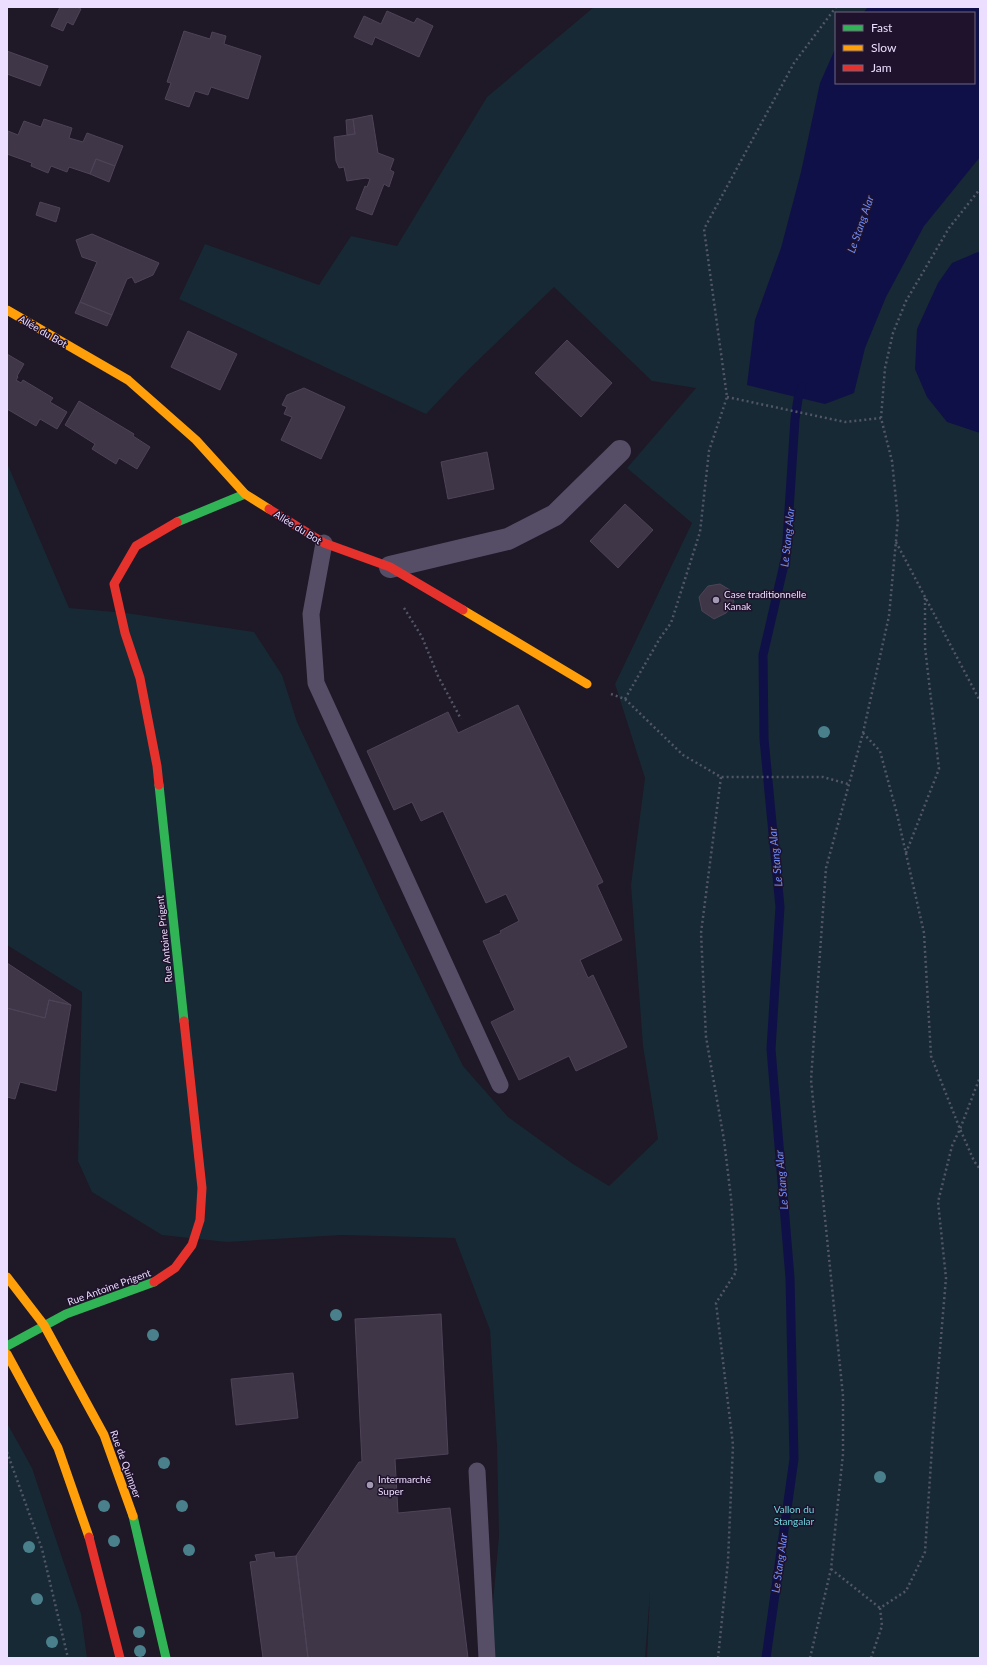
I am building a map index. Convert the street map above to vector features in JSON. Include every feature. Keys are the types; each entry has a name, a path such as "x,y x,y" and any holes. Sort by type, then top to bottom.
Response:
{"street":[{"name":"Allée du Bot","path":"7,310 128,380 196,440 245,494 324,543 390,567 587,684"},
{"path":"390,567 508,539 554,515 620,451"},
{"name":"Rue Antoine Prigent","path":"7,1346 66,1314 158,1280 175,1268 192,1245 200,1220 202,1188 157,766 140,678 125,633 114,584 136,546 183,518 245,494"},
{"name":"Rue de Quimper","path":"7,1277 44,1325 104,1436 135,1521 166,1658"},
{"path":"7,1354 58,1448 89,1536 120,1658"}],"lane":[{"path":"324,543 311,614 316,683 500,1085"},
{"path":"477,1471 487,1658"}],"path":[{"path":"625,699 660,638 671,623 700,532 709,451 728,397 704,229 794,64 836,7"},
{"path":"810,1658 831,1569 843,1454 842,1396 810,1080 826,868 863,733 889,616 898,519 892,461 881,418 885,368 888,354 893,333 906,301 949,228 980,189"},
{"path":"728,397 845,422 881,418"},
{"path":"895,541 979,699 980,696"},
{"path":"390,567 405,612 422,637 438,676 461,719"},
{"path":"906,853 939,769 925,647 925,596"},
{"path":"587,684 625,699 683,755 721,777 823,777 848,784"},
{"path":"863,733 880,750 906,853 924,933 931,1056 960,1129 974,1161 980,1169"},
{"path":"718,1658 728,1561 733,1445 716,1303 736,1272 731,1198 724,1140 706,1037 701,932 721,777"},
{"path":"880,1608 906,1591 925,1552 932,1432 946,1278 938,1202 952,1146 980,1077"},
{"path":"7,1452 42,1550 68,1658"},
{"path":"831,1569 880,1608 882,1626 871,1658"}],"green space":[{"name":"Vallon du Stangalar","path":"594,7 980,7 980,1658 647,1658 650,1592 645,1658 495,1658 492,1613 499,1536 497,1447 490,1330 455,1238 341,1235 227,1242 162,1235 92,1192 78,1161 82,992 7,945 7,463 69,608 126,613 254,632 282,675 297,722 385,908 463,1066 508,1117 573,1164 609,1186 658,1139 643,1046 631,885 645,778 615,684 692,523 627,468 696,388 652,381 554,287 464,374 426,414 179,299 205,244 319,285 351,236 397,246 487,97"},
{"path":"7,1423 32,1468 81,1614 87,1658 7,1658"}],"water":[{"path":"868,7 980,7 980,157 924,226 886,297 865,348 854,393 825,404 747,385 755,320 781,248 801,172 820,83 835,49 835,84 975,84 975,12 864,12"},
{"path":"978,252 980,253 980,433 947,422 927,397 915,369 917,329 938,283 952,263"}],"building":[{"path":"60,7 77,7 81,9 73,25 67,22 63,31 51,26"},
{"path":"387,11 414,23 417,18 433,26 419,57 375,37 372,45 354,37 364,16 381,24"},
{"path":"184,31 210,39 212,32 226,36 224,44 261,56 248,99 211,87 208,95 195,91 189,107 165,99 171,83 167,82"},
{"path":"7,51 48,66 40,86 7,74"},
{"path":"372,115 378,153 394,159 390,170 394,172 389,187 384,184 372,215 356,209 365,186 367,187 370,179 366,178 347,181 344,167 339,168 336,161 334,137 355,134 353,119"},
{"path":"44,119 72,128 69,138 83,142 87,133 123,146 115,166 96,159 90,174 69,167 67,172 51,166 48,173 31,166 32,163 7,154 8,131 18,135 24,121 41,127"},
{"path":"353,119 355,134 347,135 346,120"},
{"path":"96,159 115,166 109,182 90,174"},
{"path":"40,202 60,208 56,222 36,215"},
{"path":"92,234 159,263 153,275 135,283 132,277 127,279 112,315 80,302 97,262 82,257 76,240"},
{"path":"80,302 112,315 107,326 75,313"},
{"path":"188,331 237,354 220,390 171,367"},
{"path":"567,340 612,383 581,417 535,373"},
{"path":"7,354 24,364 16,380 21,383 23,380 53,398 50,402 67,412 57,429 40,419 36,426 7,409"},
{"path":"304,388 345,407 321,459 281,440 292,417 284,414 287,407 282,405 287,395"},
{"path":"79,401 134,434 133,436 150,447 137,469 119,458 116,464 92,449 95,444 65,425"},
{"path":"487,452 494,489 448,499 441,462"},
{"path":"625,504 653,530 618,568 590,541"},
{"name":"Case traditionnelle Kanak","path":"720,584 730,590 734,602 726,613 714,619 702,611 699,597 708,586"},
{"path":"518,705 603,882 597,885 622,940 580,960 588,978 593,975 627,1047 576,1071 569,1056 519,1080 491,1022 515,1010 483,941 501,933 500,931 519,921 506,894 486,903 443,811 421,821 412,802 394,810 367,751 448,712 458,733"},
{"path":"7,963 71,1005 49,1000 45,1018 7,1008"},
{"path":"49,1000 71,1005 56,1091 20,1082 15,1099 7,1097 7,1008 45,1018"},
{"name":"Intermarché Super","path":"441,1314 448,1454 395,1459 398,1513 450,1508 468,1658 308,1658 296,1556 359,1462 362,1462 355,1319"},
{"path":"293,1373 298,1418 236,1425 231,1379"},
{"path":"274,1552 275,1558 296,1556 308,1658 263,1658 250,1562 257,1561 255,1555"}],"waterway":[{"name":"Le Stang Alar","path":"766,1658 794,1459 790,1278 771,1049 780,907 764,739 763,655 786,556 795,419 798,399 802,387"}],"traffic: fast":[{"path":"177,522 245,494"},
{"path":"159,785 184,1021"},
{"path":"7,1346 66,1314 154,1282"},
{"path":"133,1516 166,1658"}],"traffic: slow":[{"path":"7,310 128,380 196,440 245,494 269,509"},
{"path":"463,610 587,684"},
{"path":"7,1277 44,1325 104,1435 133,1516"},
{"path":"7,1354 58,1448 89,1537"}],"traffic: jam":[{"path":"269,509 324,543 390,567 463,610"},
{"path":"159,785 157,766 140,678 125,633 114,584 136,546 177,522"},
{"path":"154,1282 175,1268 192,1245 200,1220 202,1188 184,1021"},
{"path":"89,1537 120,1658"}],"place":[{"name":"Case traditionnelle Kanak","path":"716,600"},
{"name":"Intermarché Super","path":"370,1485"}]}
